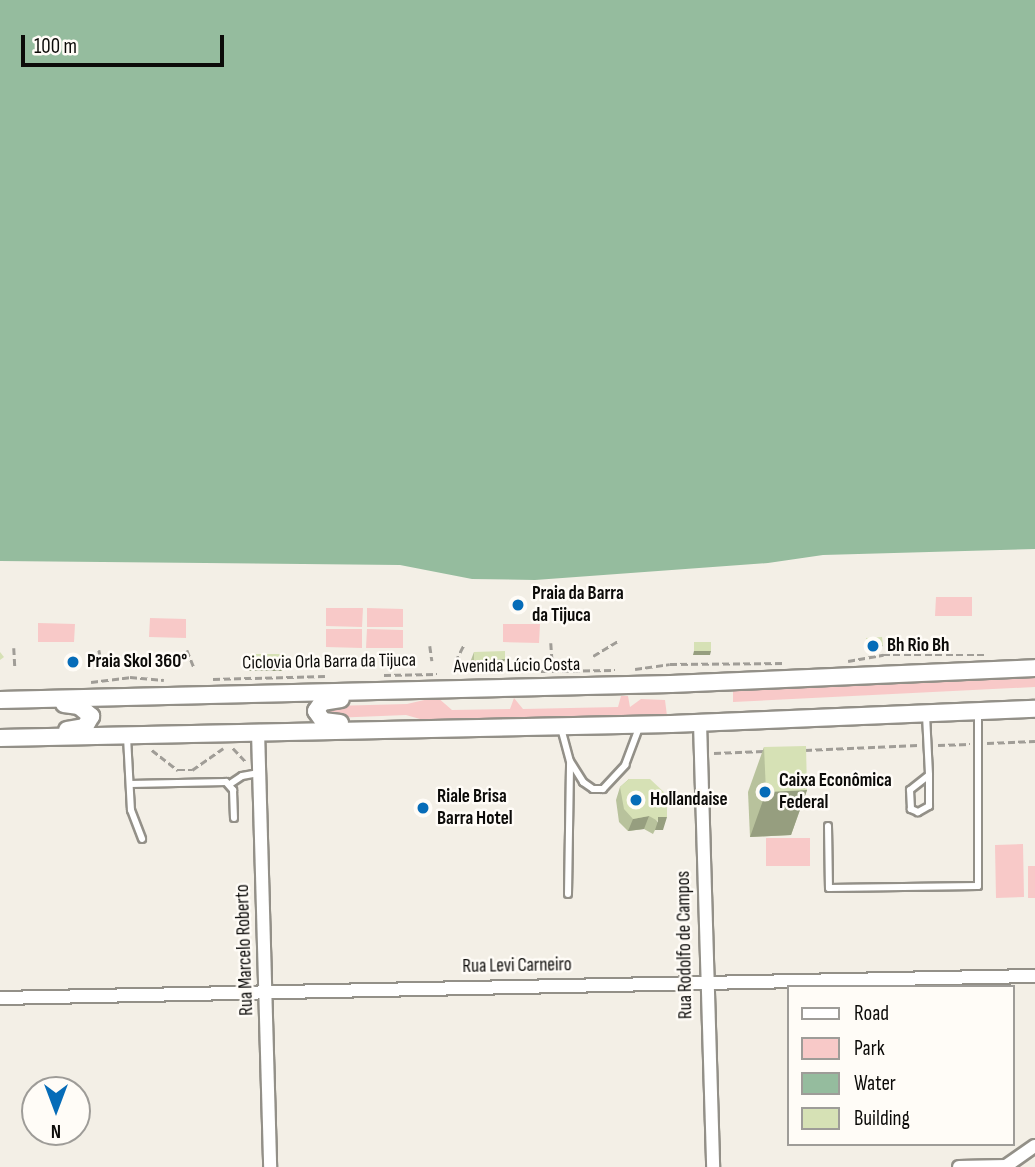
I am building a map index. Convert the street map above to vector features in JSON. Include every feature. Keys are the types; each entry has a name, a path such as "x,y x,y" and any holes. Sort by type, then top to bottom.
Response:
{"main road":[{"name":"Avenida Lúcio Costa","path":"0,700 395,690 1035,668"},
{"path":"384,730 323,721 316,710 322,702 395,690"},
{"path":"30,737 85,727 91,716 79,706 31,699"},
{"path":"0,738 700,723 1035,709"}],"street":[{"name":"Rua Rodolfo de Campos","path":"700,723 705,982 713,1167"},
{"name":"Rua Marcelo Roberto","path":"258,731 253,773 265,990 270,1167"},
{"name":"Rua Levi Carneiro","path":"0,998 265,990 1035,976"},
{"path":"959,1167 1006,1166 1035,1146"}],"lane":[{"path":"828,826 829,888 978,886 978,711"},
{"path":"926,713 929,775 929,806 918,812 911,809 910,790 929,775"},
{"path":"570,761 583,782 593,789 603,789 625,765 640,724"},
{"path":"561,726 570,761 568,894"},
{"path":"127,735 132,814 142,839"},
{"path":"130,784 230,784 253,773"},
{"path":"230,784 234,818"}],"path":[{"path":"593,656 618,641"},
{"path":"551,643 552,658"},
{"path":"430,646 432,661"},
{"path":"455,662 463,646"},
{"path":"15,648 15,668"},
{"path":"99,650 101,660"},
{"path":"187,650 194,667"},
{"path":"837,662 883,655 995,655"},
{"path":"535,672 734,662 798,664"},
{"name":"Ciclovia Orla Barra da Tijuca","path":"372,676 445,674"},
{"name":"Ciclovia Orla Barra da Tijuca","path":"200,680 335,676"},
{"path":"81,684 130,677 175,682"},
{"path":"215,746 238,744 238,732"},
{"path":"794,750 1035,741"},
{"path":"227,746 239,750 253,773"},
{"path":"147,747 178,770 192,770 227,746"},
{"path":"128,759 147,747 156,747"},
{"path":"701,754 767,751"}],"green space":[{"path":"936,597 972,597 972,616 935,616"},
{"path":"326,608 363,608 362,627 326,626"},
{"path":"367,608 403,609 403,627 367,627"},
{"path":"150,618 186,619 186,638 149,637"},
{"path":"38,623 75,624 74,642 38,642"},
{"path":"503,624 540,624 539,643 503,642"},
{"path":"326,629 362,629 362,648 326,647"},
{"path":"367,629 403,630 403,648 366,648"},
{"path":"1035,676 1035,687 733,702 733,689"},
{"path":"621,696 628,696 630,707 641,699 665,700 667,716 427,721 406,715 332,718 327,710 332,706 407,704 437,697 452,710 510,709 514,698 523,709 618,707"},
{"path":"766,838 810,838 810,866 766,866"},
{"path":"1023,844 1024,897 996,898 995,845"},
{"path":"1028,866 1035,866 1035,898 1028,898"}],"water":[{"path":"0,0 1035,0 1035,549 823,555 768,563 535,580 472,579 400,565 0,561"}],"building":[{"path":"882,637 883,645 867,646 866,638"},
{"path":"694,642 711,642 711,651 694,651"},
{"path":"505,651 505,659 474,661 474,652"},
{"path":"252,654 285,654 285,663 252,663"},
{"path":"806,746 807,790 766,792 764,747"},
{"path":"629,779 650,779 667,795 667,817 658,817 658,821 649,816 633,819 624,809 620,787"}],"place":[{"name":"Praia da Barra da Tijuca","path":"518,605"},
{"name":"Bh Rio Bh","path":"873,646"},
{"name":"Praia Skol 360°","path":"73,662"},
{"name":"Caixa Econômica Federal","path":"765,792"},
{"name":"Hollandaise","path":"636,800"},
{"name":"Riale Brisa Barra Hotel","path":"423,808"}]}
